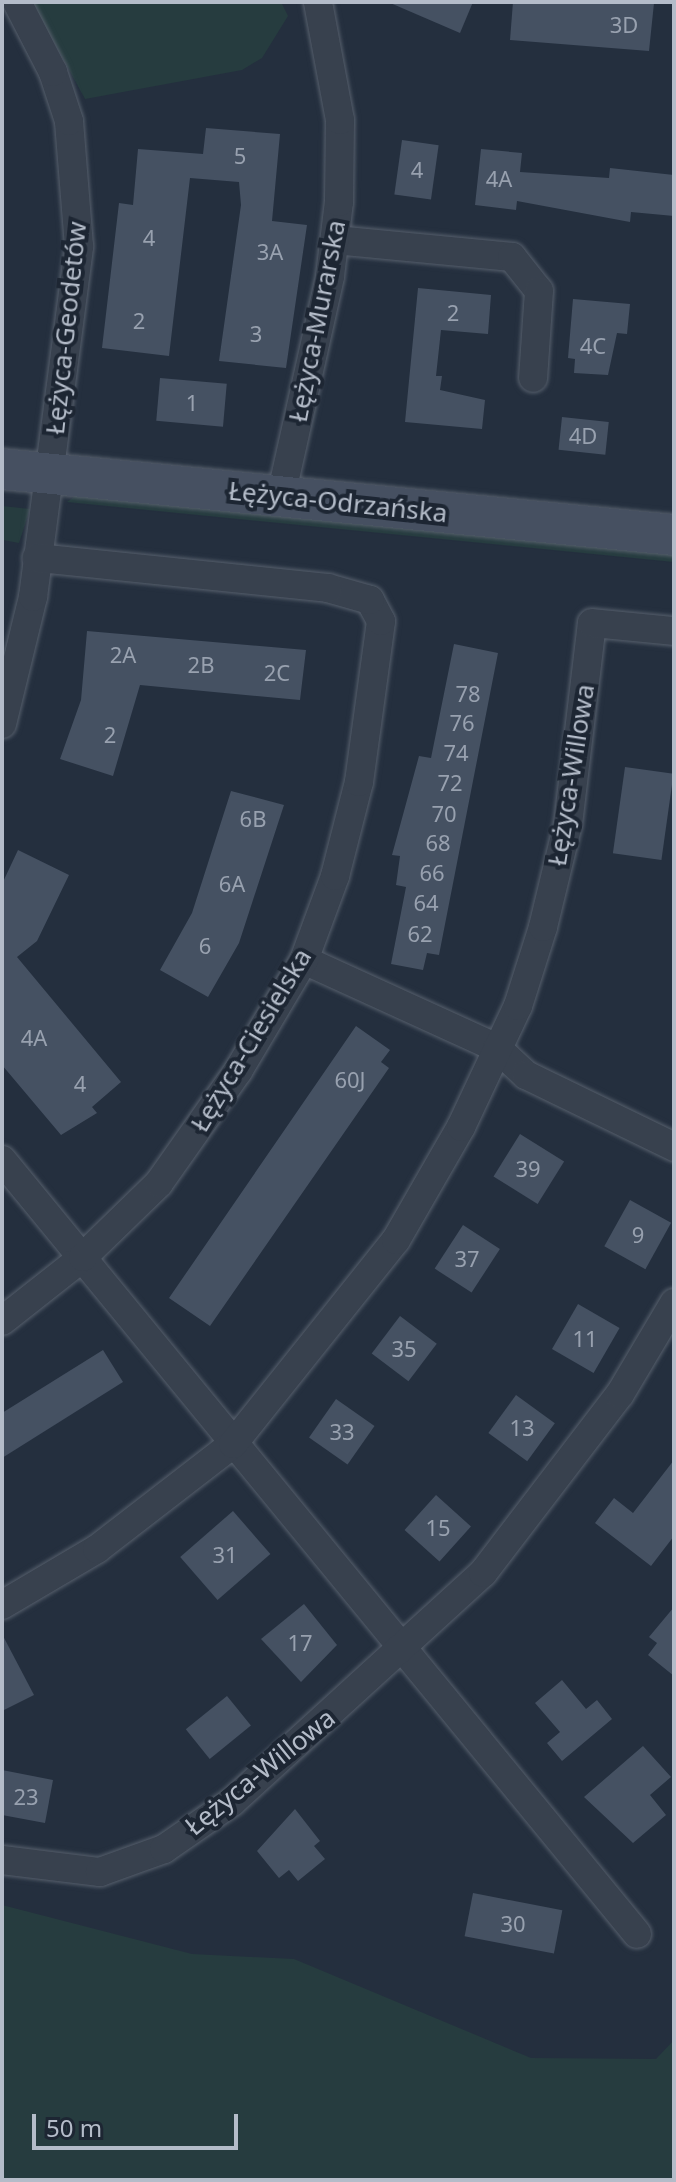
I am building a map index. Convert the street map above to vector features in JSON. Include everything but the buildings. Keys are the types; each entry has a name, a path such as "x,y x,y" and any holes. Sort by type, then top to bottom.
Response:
{"main road":[{"name":"Łężyca-Odrzańska","path":"2,469 674,535"}],"street":[{"name":"Łężyca-Geodetów","path":"2,724 37,558 79,246 79,199 69,121 53,72 17,2"},
{"name":"Łężyca-Murarska","path":"281,496 335,240 340,120 318,2"},
{"path":"335,240 512,257 539,291 533,378"},
{"name":"Łężyca-Ciesielska","path":"2,1321 83,1257 159,1183 238,1071 304,960 335,876 359,782 381,621 370,600 328,588 37,558"},
{"name":"Łężyca-Willowa","path":"2,1605 97,1549 233,1444 396,1240 497,1048 526,980 565,836 592,623 674,631"},
{"path":"304,960 497,1048 526,1075 674,1147"},
{"path":"2,1160 233,1444 407,1647 637,1934"},
{"name":"Łężyca-Willowa","path":"2,1860 100,1872 164,1849 232,1802 407,1647 483,1573 544,1498 620,1394 674,1303"}],"green space":[{"path":"32,2 281,2 288,16 262,58 242,70 85,99"},
{"path":"79,493 674,549 674,562 67,502"},
{"path":"2,506 30,509 19,543 3,540"},
{"path":"2,1905 192,1954 294,1959 531,2058 656,2059 674,2040 674,2180 2,2180"}]}
